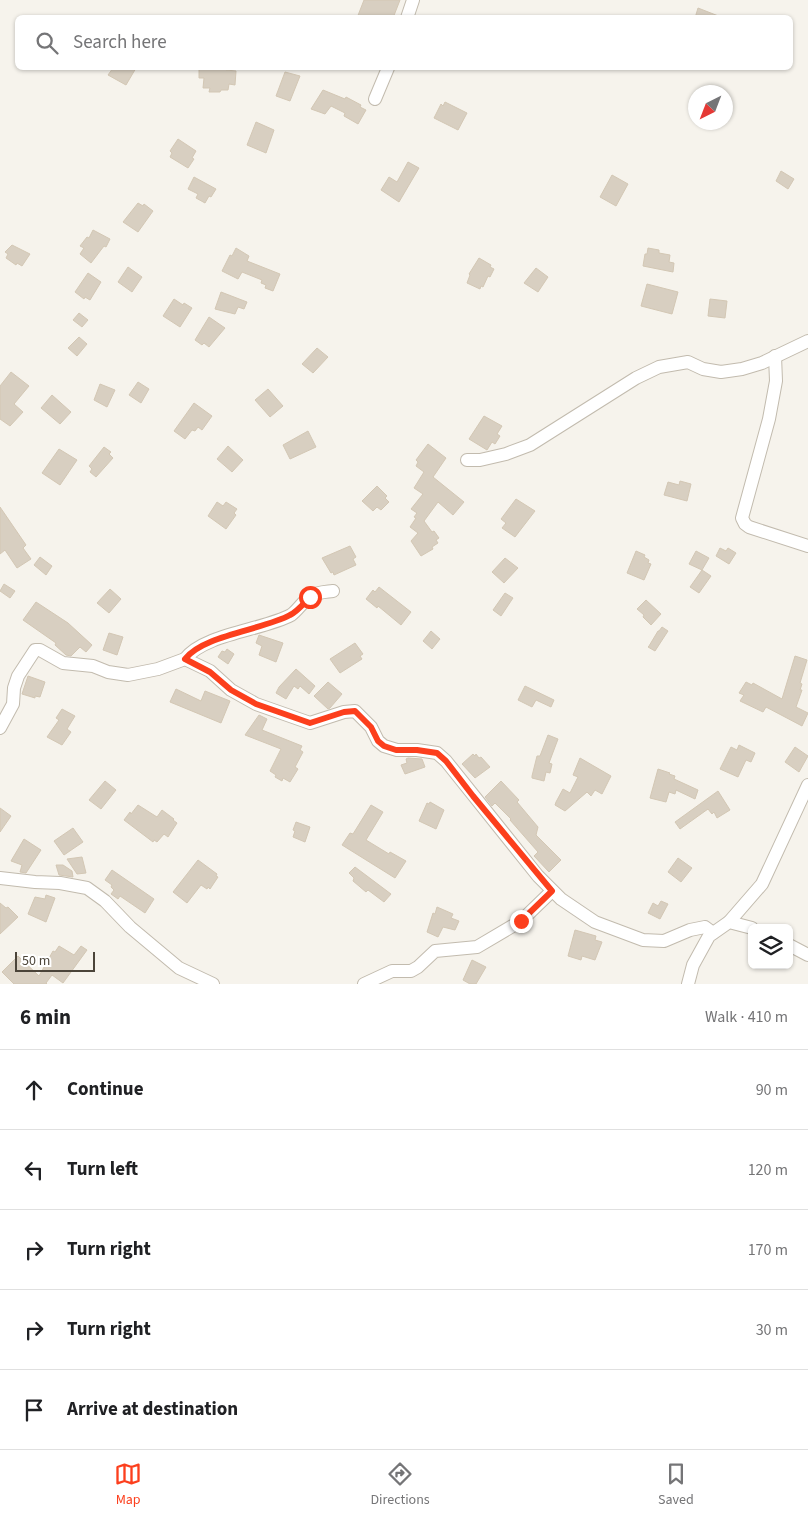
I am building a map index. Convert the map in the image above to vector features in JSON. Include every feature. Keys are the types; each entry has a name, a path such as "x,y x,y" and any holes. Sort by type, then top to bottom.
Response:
{"street":[{"path":"407,15 413,0"},
{"path":"376,99 387,70"},
{"path":"467,460 480,460 506,454 530,445 636,378 659,367 688,362 703,369 721,372 742,369 762,363 808,341"},
{"path":"775,356 776,381 769,419 742,518 749,527 808,546"},
{"path":"0,728 13,704 14,688 18,676 35,650 40,650 63,663 93,666 108,672 128,675 158,669 185,659 192,651 216,640 280,620 292,614 310,597 333,591"},
{"path":"185,659 210,672 231,690 256,704 310,723 344,712 355,711 371,727 378,741 384,746 396,750 417,750 437,753 446,761 552,891 595,922 643,940 664,941 690,930 705,928 713,933"},
{"path":"688,984 693,965 709,936 729,922 762,884 808,785"},
{"path":"0,878 60,883 87,888 105,901 130,927 179,968 213,984"},
{"path":"364,984 392,971 411,970 418,967 435,951 477,946 521,921 552,891"},
{"path":"729,922 748,927"},
{"path":"793,947 808,955"}],"building":[{"path":"364,0 400,0 394,15 358,15"},
{"path":"698,8 716,15 696,15"},
{"path":"112,70 135,70 126,85 108,75"},
{"path":"199,70 236,71 235,85 229,84 228,90 221,90 220,92 209,92 210,88 203,88 204,78 199,78"},
{"path":"285,72 300,76 290,101 276,96"},
{"path":"323,90 345,99 346,97 361,105 360,107 366,110 358,124 344,116 345,113 331,106 325,114 311,109"},
{"path":"445,102 467,113 458,130 434,118 441,104 443,106"},
{"path":"256,122 274,130 266,153 247,145"},
{"path":"178,139 196,151 192,158 194,159 188,168 170,157 172,153 170,151"},
{"path":"408,162 419,168 399,202 381,190 389,177 397,182"},
{"path":"781,171 794,179 788,189 776,181"},
{"path":"612,175 628,184 616,206 600,197"},
{"path":"194,177 216,189 205,203 196,198 198,194 188,189"},
{"path":"138,203 143,206 144,204 153,211 138,232 123,222"},
{"path":"93,230 110,239 106,247 104,246 91,263 80,254 84,248 80,246 87,237 89,238"},
{"path":"12,245 30,254 22,266 17,263 16,265 6,258 8,254 5,252"},
{"path":"236,248 249,256 247,261 280,274 273,291 265,288 266,285 261,283 262,280 242,272 238,279 222,271"},
{"path":"648,248 670,255 669,262 674,263 673,272 643,266"},
{"path":"479,258 494,269 480,289 467,283 469,274"},
{"path":"128,267 142,277 132,292 118,282"},
{"path":"536,268 548,277 538,292 524,283"},
{"path":"88,273 101,282 90,300 85,297 84,299 75,292"},
{"path":"647,284 678,292 672,314 641,306"},
{"path":"221,292 247,302 244,309 238,307 235,314 215,309"},
{"path":"174,299 192,308 180,327 163,316"},
{"path":"710,299 727,301 725,318 708,316"},
{"path":"79,313 88,320 82,327 73,320"},
{"path":"209,317 225,328 209,347 195,340"},
{"path":"79,337 87,344 77,356 68,348"},
{"path":"317,348 328,357 313,373 302,364"},
{"path":"11,372 29,386 14,404 23,412 10,426 0,419 0,386"},
{"path":"138,382 149,389 141,403 129,395"},
{"path":"100,384 115,390 107,407 94,400"},
{"path":"268,389 283,406 270,417 255,400"},
{"path":"52,395 71,412 60,424 41,408"},
{"path":"194,403 212,416 202,430 198,427 195,431 192,430 185,439 174,431"},
{"path":"484,416 502,426 497,434 500,436 495,444 492,442 487,450 469,439"},
{"path":"308,431 316,447 290,459 283,445"},
{"path":"428,444 446,458 433,477 464,502 453,515 438,502 424,521 439,538 436,540 438,543 432,547 433,549 421,556 411,541 418,533 410,527 417,513 411,509 423,494 414,488 424,472 416,466 418,462 416,460"},
{"path":"228,446 243,460 232,472 217,459"},
{"path":"104,447 111,452 109,454 113,458 96,477 90,472 92,469 89,466"},
{"path":"59,449 77,460 60,485 42,473"},
{"path":"680,481 691,484 687,501 664,495 668,482 679,485"},
{"path":"377,486 387,496 385,498 389,502 381,510 377,507 373,511 362,501"},
{"path":"516,499 535,511 515,537 502,528 506,523 501,519"},
{"path":"217,502 223,506 226,502 237,509 234,513 236,515 226,529 208,516"},
{"path":"0,507 26,545 23,548 31,559 17,568 5,550 0,554"},
{"path":"350,546 356,557 353,559 356,565 334,575 322,558"},
{"path":"720,548 726,551 728,548 736,553 729,564 716,556"},
{"path":"636,551 645,555 644,557 649,560 648,563 651,564 644,580 627,573"},
{"path":"696,551 709,558 702,570 689,564"},
{"path":"40,557 52,566 46,575 34,565"},
{"path":"505,558 518,568 504,583 492,572"},
{"path":"702,570 711,576 699,593 690,587"},
{"path":"4,584 15,591 10,598 0,591"},
{"path":"379,587 411,612 401,625 378,606 377,608 366,599 373,590 375,592"},
{"path":"110,589 121,599 109,613 97,603"},
{"path":"505,593 513,598 501,616 493,610"},
{"path":"646,600 661,614 651,625 637,609"},
{"path":"36,602 68,623 92,645 86,652 80,647 71,656 66,655 55,645 56,643 23,620"},
{"path":"662,627 668,631 655,651 648,647"},
{"path":"431,631 440,639 432,649 423,641"},
{"path":"109,633 123,637 117,655 103,650"},
{"path":"259,635 283,643 276,662 259,655 262,646 256,643"},
{"path":"355,643 363,654 360,656 362,659 340,673 330,659"},
{"path":"227,649 234,654 228,664 218,657 222,651 225,652"},
{"path":"795,656 807,660 800,683 802,684 800,690 802,690 796,707 808,713 802,726 766,707 763,712 740,701 744,695 739,693 746,682 752,685 753,683 782,699"},
{"path":"296,669 315,686 309,694 300,686 298,689 294,686 286,699 276,693 279,687"},
{"path":"28,676 45,682 40,697 35,696 35,698 22,694"},
{"path":"328,682 342,694 328,709 314,696"},
{"path":"525,686 554,700 551,707 536,700 532,707 518,700"},
{"path":"176,689 201,701 205,691 230,701 221,723 170,702"},
{"path":"62,709 75,716 67,729 71,732 62,745 47,737 59,720 56,718"},
{"path":"259,715 267,719 262,730 302,746 300,750 303,752 295,767 298,769 290,782 283,778 282,781 270,771 281,749 245,735"},
{"path":"548,735 558,739 549,763 552,764 550,773 546,772 544,781 532,778 532,776 537,756 540,756"},
{"path":"739,745 755,753 751,762 746,760 738,777 720,769 731,747 737,750"},
{"path":"795,747 808,756 799,772 785,762"},
{"path":"473,754 475,756 476,754 479,758 481,757 490,767 475,778 462,764"},
{"path":"580,758 611,776 602,794 595,790 591,796 587,792 565,811 555,805 563,789 570,793 578,777 573,775"},
{"path":"406,759 422,759 425,767 405,774 401,765 407,763"},
{"path":"658,769 670,773 675,776 674,779 698,790 695,799 676,790 675,794 669,792 666,802 650,798"},
{"path":"105,781 116,790 101,809 89,800"},
{"path":"501,781 519,800 517,802 538,827 536,835 561,860 549,872 534,856 538,852 511,819 495,803 492,806 485,797"},
{"path":"718,791 730,810 717,818 714,812 712,814 708,809 680,829 675,822"},
{"path":"430,802 444,810 436,829 419,821 427,803 429,804"},
{"path":"138,805 157,817 162,810 174,819 177,823 168,837 164,834 157,842 154,840 153,842 124,820"},
{"path":"371,805 383,812 366,840 389,854 390,852 406,861 395,878 342,845 350,833 353,834"},
{"path":"0,808 11,816 0,832"},
{"path":"296,822 310,827 305,842 293,837"},
{"path":"73,828 83,842 64,855 54,841"},
{"path":"24,839 41,850 26,873 20,872 22,865 11,861"},
{"path":"82,857 86,873 77,874 67,859"},
{"path":"678,858 692,868 681,882 668,872"},
{"path":"198,860 217,874 216,876 218,877 210,889 201,885 187,903 173,892"},
{"path":"56,865 63,865 72,871 73,877 59,875"},
{"path":"355,867 391,894 384,902 368,890 366,892 353,881 354,878 349,873"},
{"path":"112,870 154,899 145,913 120,896 118,899 111,894 114,890 111,887 112,885 105,880"},
{"path":"46,895 55,898 46,922 28,914 35,897 45,899"},
{"path":"661,901 668,904 660,919 648,913 653,903 658,906"},
{"path":"0,903 6,908 8,907 18,917 0,934"},
{"path":"437,907 453,914 451,918 459,921 455,930 443,927 438,937 427,932"},
{"path":"575,930 596,936 595,940 602,942 595,960 582,956 581,960 568,956"},
{"path":"59,946 74,955 81,946 87,950 63,983 52,975 47,984 14,984 2,972 18,956 39,976 53,951 55,952"},
{"path":"472,960 486,967 476,984 470,984 463,980"}],"route":[{"path":"310,597 292,614 280,620 216,640 192,651 185,659 210,672 231,690 256,704 310,723 344,712 355,711 371,727 378,741 384,746 396,750 417,750 437,753 446,761 552,891 521,921"}]}
